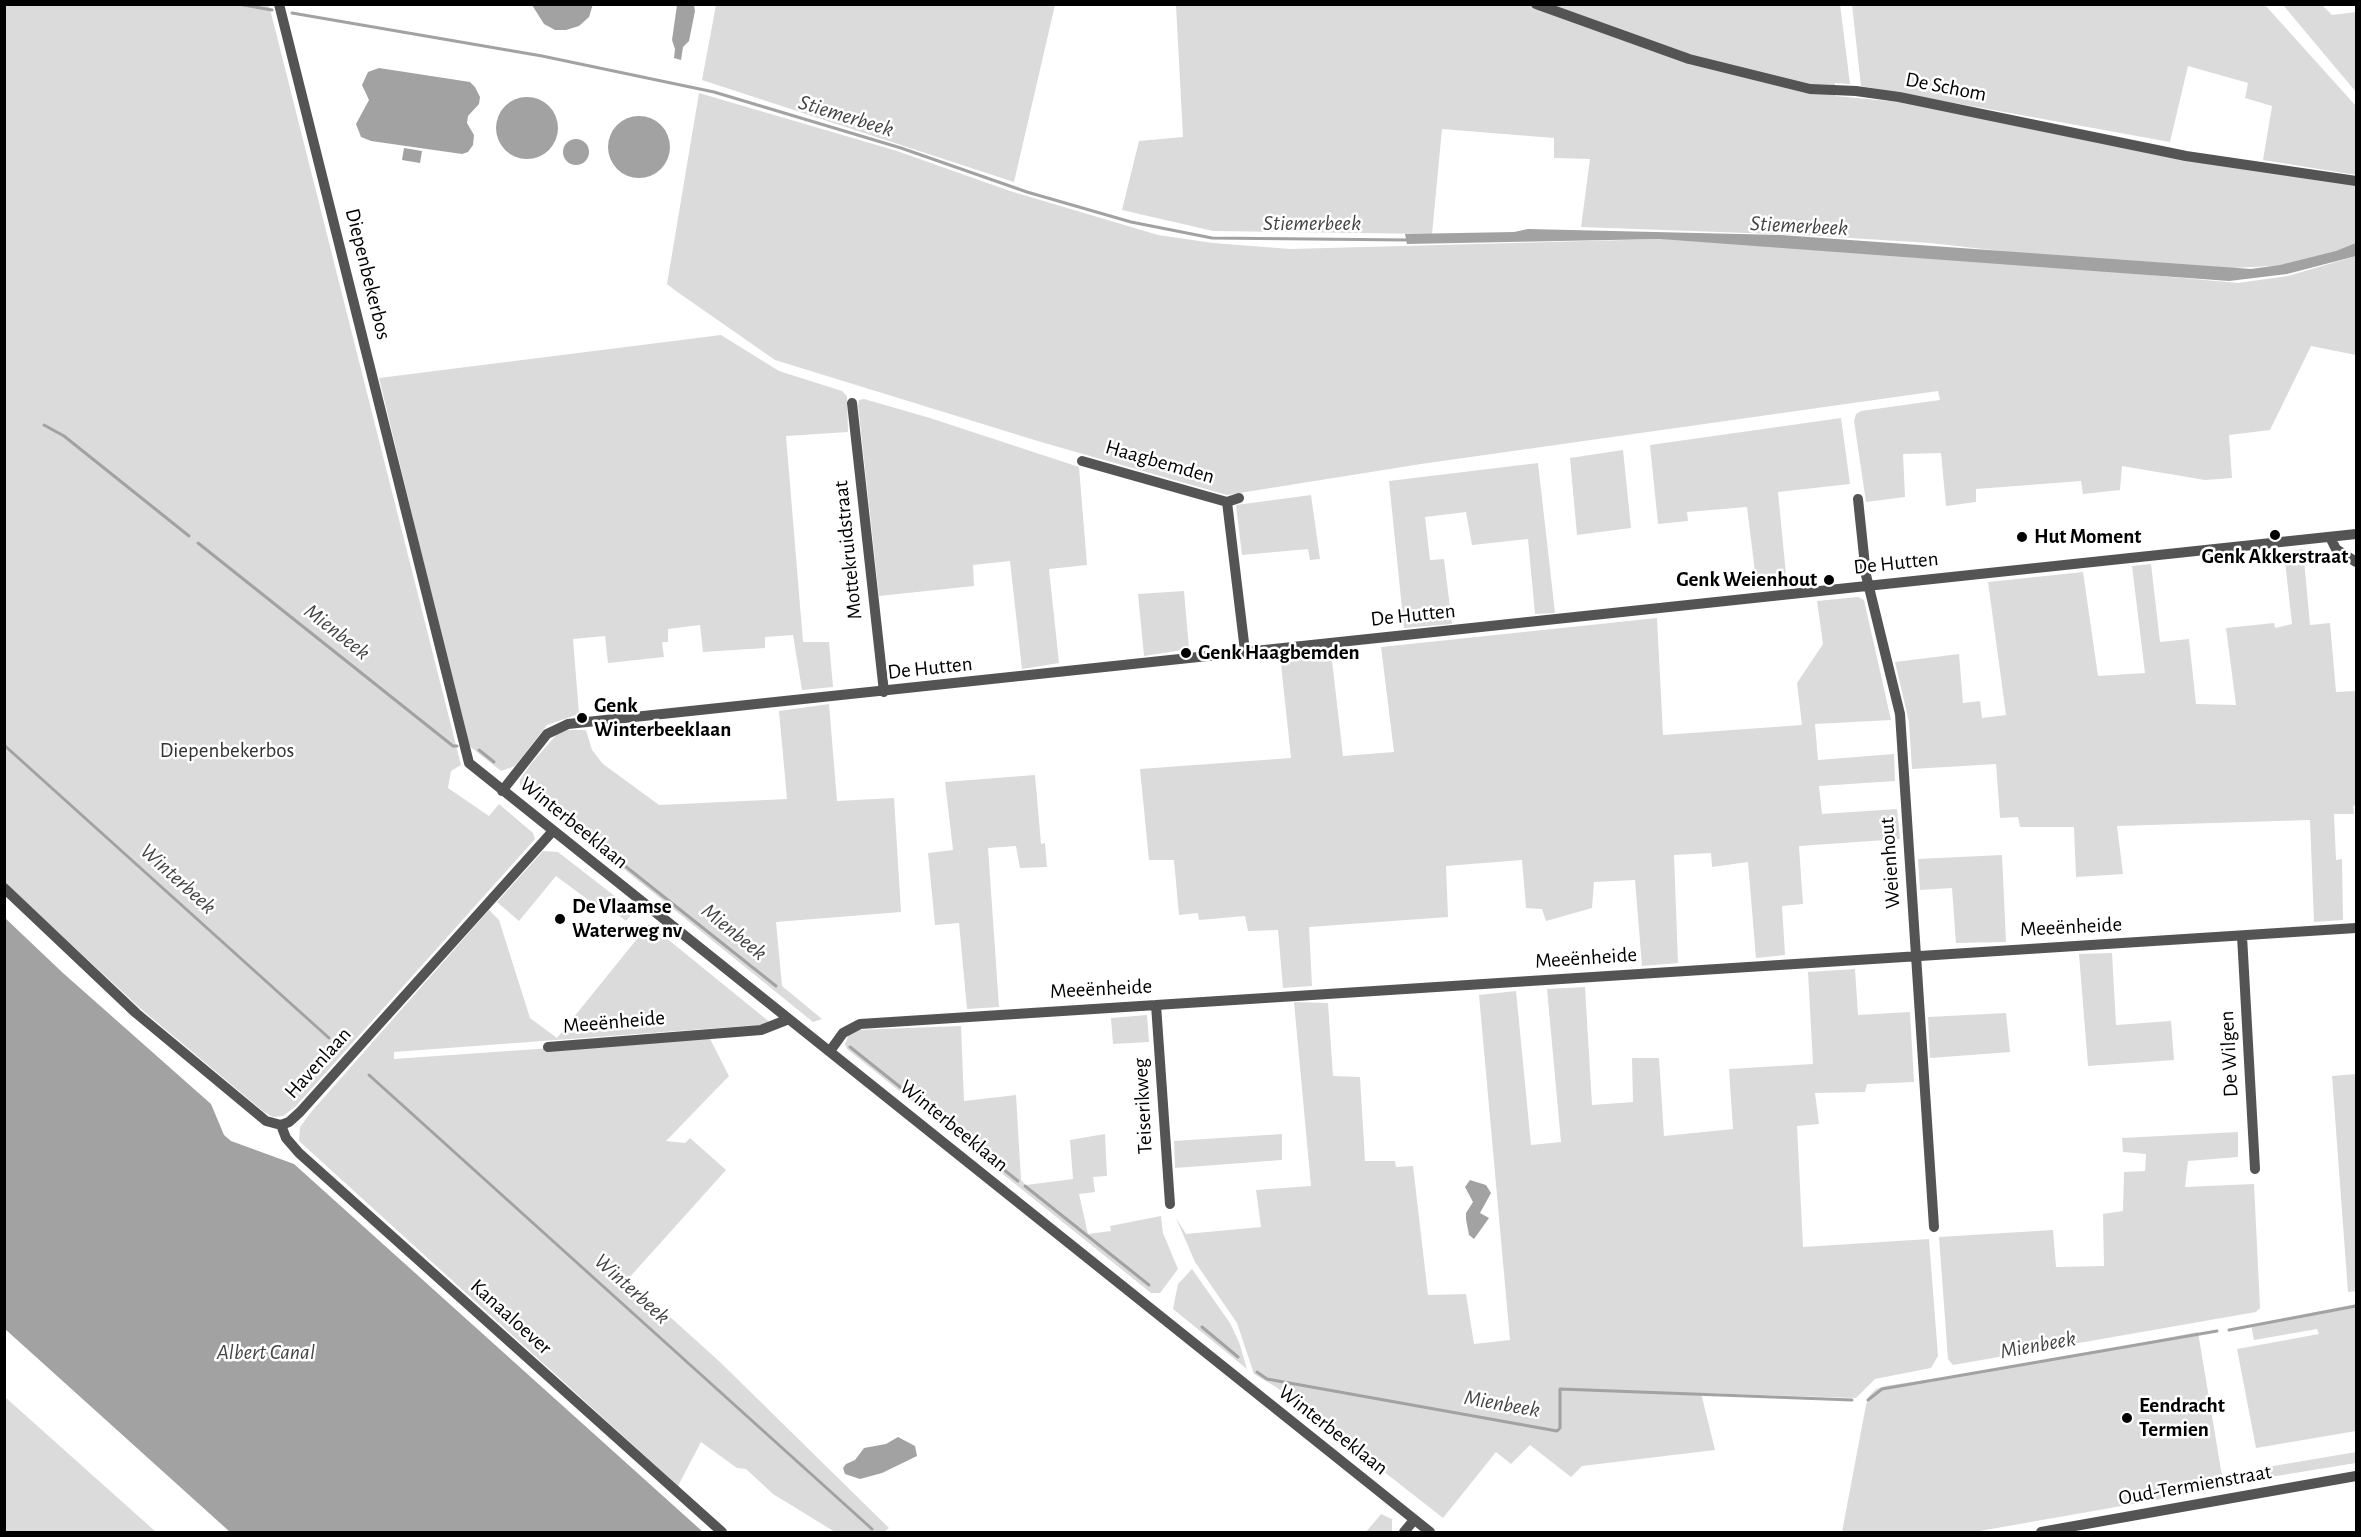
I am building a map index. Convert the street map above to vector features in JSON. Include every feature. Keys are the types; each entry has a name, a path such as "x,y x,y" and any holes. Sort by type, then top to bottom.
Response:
{"street":[{"name":"Diepenbekerbos","path":"279,4 469,763"},
{"name":"De Schom","path":"1536,4 1689,59 1810,89 1856,91 1899,97 2186,156 2356,181"},
{"name":"Mottekruidstraat","path":"852,403 884,692"},
{"name":"Haagbemden","path":"1082,460 1227,502 1239,498"},
{"name":"Weienhout","path":"1858,499 1869,585 1900,714 1934,1227"},
{"name":"Haagbemden","path":"1227,502 1245,651"},
{"name":"De Hutten","path":"502,790 548,734 568,724 2356,534"},
{"path":"2330,537 2336,549 2356,562"},
{"name":"Winterbeeklaan","path":"469,763 552,832 830,1051 1430,1533"},
{"name":"Havenlaan","path":"4,888 136,1012 266,1121 281,1125 290,1122 300,1112 552,832"},
{"name":"Meeënheide","path":"830,1051 843,1033 860,1024 2356,928"},
{"name":"De Wilgen","path":"2242,936 2255,1169"},
{"name":"Teiserikweg","path":"1156,1005 1170,1204"},
{"name":"Meeënheide","path":"548,1047 761,1030 789,1019"},
{"name":"Kanaaloever","path":"281,1125 286,1138 299,1153 722,1533"},
{"name":"Oud-Termienstraat","path":"2041,1533 2356,1476"},
{"path":"1404,1533 1414,1520"}],"green space":[{"path":"1840,4 1850,84 1835,83 1835,96 1901,102 2178,159 2356,185 2356,246 2292,265 2213,269 2090,261 1930,243 1802,235 1581,227 1590,159 1554,158 1554,138 1442,129 1432,234 1213,231 1122,210 1139,141 1183,137 1176,5"},
{"name":"Diepenbekerbos","path":"4,5 269,5 461,765 451,771 448,788 489,816 499,804 533,833 535,839 295,1107 283,1116 273,1117 264,1112 141,1009 5,883"},
{"path":"716,5 1055,5 1014,182 702,80"},
{"path":"1852,5 2265,5 2356,106 2356,175 2263,160 2272,106 2245,98 2248,83 2188,66 2170,142 1861,86"},
{"path":"2283,5 2322,5 2332,15 2356,12 2356,92"},
{"path":"699,93 897,151 1010,191 1158,235 1213,243 1290,249 1663,239 1994,261 2238,283 2288,276 2356,256 2356,355 2311,346 2270,430 2229,435 2232,478 2205,480 2122,466 2120,490 2083,494 2081,481 1976,489 1976,502 1946,506 1941,453 1903,454 1905,497 1866,502 1854,421 1856,414 1861,411 1940,400 1938,391 1421,464 1227,495 1041,442 775,360 676,291 667,284"},
{"path":"721,335 779,371 842,391 847,396 848,432 786,436 803,642 829,642 833,687 802,690 793,635 765,637 765,648 703,652 700,625 668,629 668,642 662,642 664,657 608,663 605,636 573,639 579,714 547,725 515,766 501,771 468,745 379,378"},
{"path":"864,399 1079,467 1087,565 1049,569 1059,663 1022,669 1010,561 973,565 974,586 879,596 858,405 859,400"},
{"path":"1841,418 1850,484 1778,492 1787,585 1757,588 1747,507 1687,512 1688,521 1658,524 1650,445"},
{"path":"1623,450 1631,528 1577,535 1570,458"},
{"path":"1538,463 1555,613 1535,614 1528,539 1472,545 1466,512 1425,517 1430,560 1444,559 1452,624 1404,628 1389,481"},
{"path":"1311,495 1320,559 1310,560 1308,549 1242,555 1236,505"},
{"path":"2303,549 2310,625 2330,623 2336,692 2356,691 2356,805 2353,806 2354,814 2334,814 2336,860 2342,859 2343,920 2314,922 2310,820 2117,826 2123,874 2076,877 2074,827 2020,827 2018,817 2000,818 1996,764 1912,769 1909,722 1895,662 1959,654 1963,703 1980,701 1982,718 2006,715 1988,582 2083,572 2098,676 2145,673 2132,566 2151,564 2160,642 2189,639 2196,704 2236,705 2226,628 2274,623 2275,628 2292,624 2284,552"},
{"path":"1184,591 1189,649 1144,656 1138,594"},
{"path":"1858,597 1864,600 1891,720 1815,724 1818,760 1894,754 1895,781 1819,786 1822,814 1897,809 1900,839 1799,846 1803,904 1782,906 1785,955 1756,958 1748,862 1712,867 1711,853 1674,855 1678,963 1642,966 1635,880 1594,882 1592,908 1546,921 1542,909 1526,908 1522,860 1446,866 1448,917 1309,927 1312,986 1283,988 1278,930 1248,931 1245,916 1199,920 1198,913 1179,915 1174,860 1149,860 1140,769 1291,758 1280,655 1331,652 1343,756 1394,752 1381,647 1657,618 1663,735 1802,725 1797,683 1823,644 1817,601"},
{"path":"829,704 837,801 894,798 901,912 776,922 782,986 822,1019 813,1022 520,785 520,780 530,765 557,734 567,730 586,730 592,750 603,764 659,805 787,799 779,711"},
{"path":"1035,775 1041,844 1045,843 1047,867 1020,868 1016,846 988,848 999,1007 967,1009 959,923 935,925 928,853 953,850 945,782"},
{"path":"543,851 558,852 634,911 626,921 603,903 599,908 556,876 519,921 497,902"},
{"path":"2002,855 2006,942 1956,943 1952,888 1920,890 1918,859"},
{"path":"489,910 499,920 530,1018 557,1038 649,924 772,1024 394,1052 394,1059 709,1037 729,1076 666,1141 685,1143 690,1138 726,1170 628,1279 720,1362 889,1528 884,1532 835,1532 773,1494 746,1469 737,1468 701,1442 678,1486 299,1141 300,1127 312,1111"},
{"path":"2112,953 2116,1025 2171,1021 2174,1060 2088,1066 2079,954"},
{"path":"1855,969 1858,1015 1910,1012 1914,1082 1867,1084 1865,1092 1815,1093 1819,1124 1797,1126 1803,1247 1929,1239 1938,1356 1931,1368 1875,1379 1856,1398 1701,1393 1715,1450 1582,1466 1571,1477 1530,1445 1511,1464 1496,1452 1443,1518 1276,1387 1254,1374 1237,1323 1195,1262 1176,1218 1186,1234 1261,1227 1256,1190 1311,1186 1294,1002 1328,1003 1333,1076 1360,1077 1365,1161 1395,1161 1396,1167 1413,1166 1428,1295 1466,1294 1474,1344 1510,1340 1479,995 1516,991 1531,1145 1561,1142 1547,989 1585,987 1592,1105 1633,1102 1632,1058 1659,1058 1664,1136 1733,1129 1729,1069 1813,1064 1808,972"},
{"path":"2006,1013 2010,1052 1930,1058 1928,1017"},
{"path":"1147,1015 1149,1042 1113,1044 1111,1018"},
{"path":"961,1026 964,1101 1016,1095 1021,1180 1026,1185 1073,1179 1070,1140 1105,1134 1107,1176 1093,1177 1095,1192 1079,1194 1088,1234 1111,1231 1110,1226 1161,1216 1163,1233 1178,1269 1160,1293 1151,1293 847,1049 845,1044 849,1034 855,1030"},
{"path":"2356,1074 2356,1291 2348,1292 2332,1076"},
{"path":"2238,1132 2238,1157 2188,1161 2185,1187 2254,1184 2260,1308 2256,1312 1953,1365 1948,1359 1939,1237 2053,1230 2056,1267 2104,1266 2103,1214 2123,1211 2124,1172 2145,1171 2146,1154 2123,1152 2122,1138"},
{"path":"1282,1134 1282,1160 1175,1168 1174,1141"},
{"path":"1192,1269 1230,1323 1239,1342 1247,1369 1173,1309 1178,1284"},
{"path":"2356,1304 2356,1431 2256,1448 2237,1349 2319,1334 2317,1329 2254,1340 2251,1325"},
{"path":"2198,1332 2224,1488 1974,1532 1842,1532 1866,1405 1869,1396 1876,1389 2032,1364"},
{"path":"5,1397 156,1532 5,1532"},
{"path":"2356,1452 2356,1463 2258,1479 2256,1469"},
{"path":"1381,1514 1392,1519 1392,1532 1366,1532"}],"water":[{"path":"593,4 589,17 579,26 566,30 555,30 544,24 532,5"},
{"path":"677,5 694,5 695,11 689,41 683,47 681,60 674,58 675,49 672,40"},
{"path":"379,68 470,82 480,97 479,104 468,116 467,123 474,135 473,145 468,152 462,154 371,141 361,137 356,124 369,100 362,85 368,72"},
{"path":"527,97 539,99 549,106 556,116 558,128 556,140 549,150 539,157 527,159 515,157 505,150 498,140 496,128 498,116 505,106 515,99"},
{"path":"639,116 651,118 661,125 668,135 670,147 668,159 661,169 651,176 639,178 627,176 617,169 610,159 608,147 610,135 617,125 627,118"},
{"path":"576,139 585,143 589,152 585,161 576,165 567,161 563,152 567,143"},
{"path":"404,148 422,151 420,163 402,160"},
{"path":"1528,229 1781,235 2251,269 2280,265 2336,251 2356,243 2356,256 2287,274 2229,281 1660,239 1407,244 1405,234 1514,232"},
{"name":"Albert Canal","path":"4,917 63,973 211,1104 224,1135 231,1141 294,1164 703,1532 230,1532 5,1329"},
{"path":"1470,1180 1486,1185 1491,1193 1480,1213 1489,1218 1474,1239 1469,1235 1466,1219 1466,1213 1473,1202 1465,1187"},
{"path":"898,1437 915,1446 917,1456 882,1473 860,1479 845,1474 843,1468 855,1460 864,1448 886,1444"}],"waterway":[{"name":"Stiemerbeek","path":"238,4 272,10"},
{"name":"Stiemerbeek","path":"292,13 542,56 714,92 901,148 1027,192 1131,222 1212,238 1408,240"},
{"name":"Mienbeek","path":"44,425 64,436 189,536"},
{"name":"Mienbeek","path":"198,543 453,746 457,746"},
{"name":"Winterbeek","path":"4,745 329,1038"},
{"name":"Mienbeek","path":"479,750 494,762"},
{"name":"Mienbeek","path":"532,792 776,986"},
{"name":"Mienbeek","path":"850,1047 1018,1181"},
{"name":"Winterbeek","path":"369,1075 872,1529"},
{"name":"Mienbeek","path":"1025,1186 1149,1285"},
{"name":"Mienbeek","path":"2229,1330 2356,1306"},
{"name":"Mienbeek","path":"1202,1327 1238,1357"},
{"name":"Mienbeek","path":"1868,1400 1882,1389 2217,1331"},
{"name":"Mienbeek","path":"1257,1372 1267,1379 1557,1431 1560,1428 1560,1389 1852,1400"}],"place":[{"name":"Genk Akkerstraat","path":"2275,535"},
{"name":"Hut Moment","path":"2022,537"},
{"name":"Genk Weienhout","path":"1829,580"},
{"name":"Genk Haagbemden","path":"1186,653"},
{"name":"Genk Winterbeeklaan","path":"582,718"},
{"name":"De Vlaamse Waterweg nv","path":"560,919"},
{"name":"Eendracht Termien","path":"2127,1418"}]}
